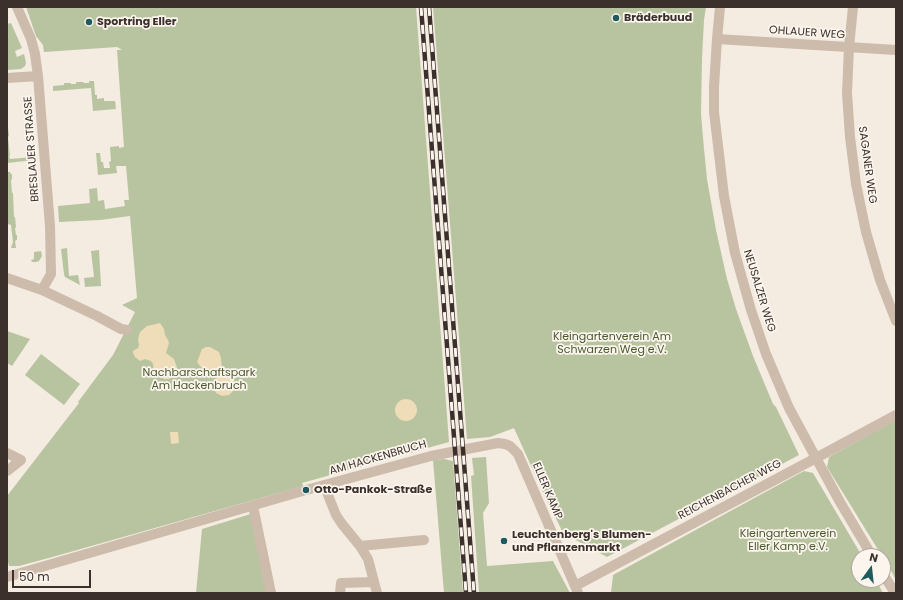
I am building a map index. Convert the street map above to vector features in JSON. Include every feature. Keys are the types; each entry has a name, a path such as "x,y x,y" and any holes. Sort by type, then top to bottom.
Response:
{"street":[{"name":"BRESLAUER STRASSE","path":"17,7 31,39 38,76 50,226 51,274 42,290"},
{"name":"NEUSALZER WEG","path":"720,7 714,87 714,112 724,196 735,253 751,310 766,354 789,408 840,502 867,548"},
{"name":"SAGANER WEG","path":"854,7 847,92 850,137 856,184 866,232 880,280 896,321"},
{"name":"OHLAUER WEG","path":"717,39 896,50"},
{"path":"7,78 38,76"},
{"path":"7,278 42,290 121,329 127,330"},
{"name":"REICHENBACHER WEG","path":"577,589 896,415"},
{"name":"AM HACKENBRUCH","path":"7,577 325,485 431,456 498,443 510,446"},
{"name":"ELLER KAMP","path":"510,446 518,454 577,589"},
{"path":"7,453 21,460 7,471"},
{"path":"325,485 336,515 368,559 377,593"},
{"path":"253,506 271,593"},
{"path":"360,546 424,540"},
{"path":"340,593 340,583 374,582"}],"green space":[{"name":"Nachbarschaftspark Am Hackenbruch","path":"26,7 416,7 449,442 302,483 303,486 56,556 19,566 9,566 7,558 7,496 79,403 78,402 113,355 135,312 122,305 137,298 130,216 100,220 59,222 58,206 90,203 89,189 97,188 98,201 104,200 105,209 125,206 124,200 129,200 126,166 116,166 117,173 98,175 96,153 100,153 101,162 103,162 104,168 110,168 110,147 124,147 117,50 122,50 117,47 44,52 43,45 36,36"},
{"name":"Kleingartenverein Am Schwarzen Weg e.V.","path":"433,7 706,7 702,58 701,114 707,179 716,230 727,279 753,356 773,404 776,407 799,455 607,557 563,533 514,428 490,437 467,439"},
{"path":"11,23 22,48 15,51 17,57 24,54 26,63 21,69 7,70 7,24"},
{"path":"89,81 94,81 95,95 97,95 97,99 104,98 104,101 115,101 116,109 93,111 91,88 53,91 53,86 64,85 64,83 76,84 76,82 89,83"},
{"path":"7,127 10,159 34,157 34,160 7,163"},
{"path":"7,172 12,174 12,193 17,235 17,240 15,241 16,248 11,248 13,242 11,225 8,224"},
{"path":"67,248 69,276 78,275 80,285 65,277 61,249"},
{"path":"99,250 101,286 85,287 84,278 94,277 91,251"},
{"path":"41,251 42,256 39,261 32,262 31,260 34,259 34,252"},
{"path":"7,331 30,339 12,366 7,363"},
{"path":"41,354 80,384 64,405 25,375"},
{"path":"896,420 896,580 891,571 891,548 877,548 827,467 829,457"},
{"path":"486,457 489,503 483,513 487,566 553,561 570,593 479,593 471,476 474,475 472,458"},
{"path":"444,459 453,461 463,593 444,593 433,460"},
{"name":"Kleingartenverein Eller Kamp e.V.","path":"804,471 813,473 857,548 851,548 851,588 880,588 883,593 611,593 613,575"},
{"path":"254,513 270,593 196,593 202,529"}],"sand":[{"path":"160,323 169,343 166,353 174,359 178,371 169,379 164,379 154,373 153,364 151,361 145,359 140,361 133,353 139,345 138,339 140,332 147,326"},
{"path":"210,347 219,352 222,371 232,377 236,384 235,389 229,395 222,396 216,393 213,387 214,381 218,377 217,373 214,371 209,372 205,370 197,362 202,349"},
{"path":"406,399 414,402 417,410 414,418 406,421 398,418 395,410 398,402"},
{"path":"170,432 178,432 179,443 171,444"}],"railway":[{"path":"421,7 466,593"},
{"path":"429,7 474,593"}],"place":[{"name":"Bräderbuud","path":"616,18"},
{"name":"Sportring Eller","path":"89,22"},
{"name":"Otto-Pankok-Straße","path":"306,490"},
{"name":"Leuchtenberg's Blumen- und Pflanzenmarkt","path":"504,541"}]}
